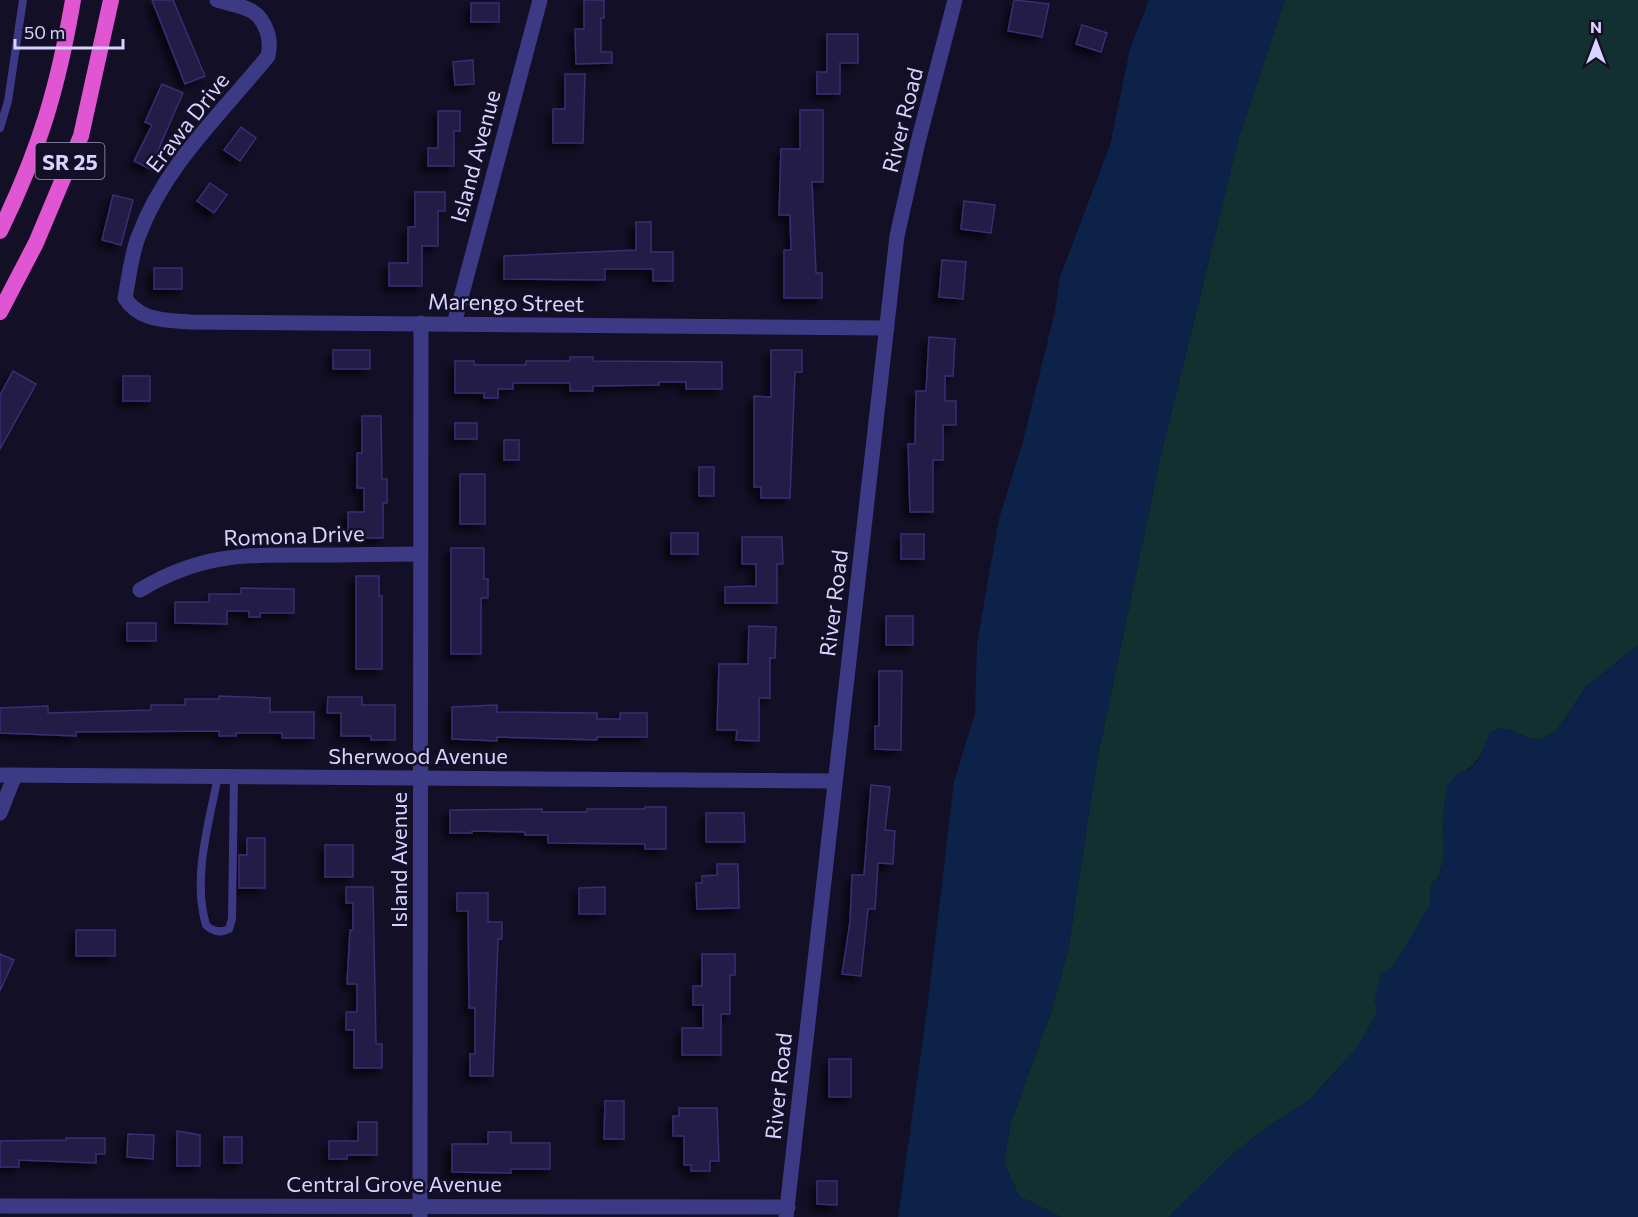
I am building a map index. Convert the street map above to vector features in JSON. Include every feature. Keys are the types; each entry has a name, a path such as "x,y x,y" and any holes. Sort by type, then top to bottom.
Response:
{"highway":[{"name":"SR 25","path":"0,231 28,175 49,114 73,0"},
{"name":"SR 25","path":"0,312 36,243 81,136 111,0"}],"street":[{"name":"Erawa Drive","path":"129,305 125,298 138,237 150,211 184,157 214,117 268,56 268,34 258,14 252,9 217,0"},
{"name":"Island Avenue","path":"454,324 540,0"},
{"name":"River Road","path":"787,1212 897,236 918,142 955,0"},
{"name":"Marengo Street","path":"129,305 144,316 190,322 887,328"},
{"name":"Island Avenue","path":"420,1211 421,323"},
{"name":"Romona Drive","path":"140,590 165,575 200,563 237,555 420,554"},
{"name":"Sherwood Avenue","path":"7,775 835,781"},
{"path":"0,813 7,775"},
{"name":"Central Grove Avenue","path":"0,1206 40,1212 787,1212"}],"lane":[{"path":"0,128 8,101 23,0"},
{"path":"226,776 231,920 229,929 224,932 216,931 206,925 202,891 204,851 226,776"}],"green space":[{"path":"1285,0 1638,0 1638,645 1586,687 1556,731 1541,740 1528,738 1509,729 1490,732 1476,762 1459,773 1443,814 1444,856 1439,876 1431,885 1430,905 1375,998 1377,1014 1356,1049 1309,1100 1267,1127 1231,1156 1169,1217 1061,1217 1019,1196 1004,1163 1011,1122 1051,1012 1068,951 1097,760 1160,459 1239,137"}],"water":[{"path":"1149,0 1285,0 1239,137 1160,459 1097,760 1068,951 1051,1012 1011,1122 1004,1163 1019,1196 1061,1217 898,1217 927,1010 954,782 975,713 977,643 999,519 1023,441 1055,311 1060,277 1110,145 1130,49"},
{"path":"1638,645 1638,1217 1168,1217 1231,1156 1267,1127 1309,1100 1356,1049 1377,1014 1375,998 1381,973 1393,966 1430,905 1431,885 1439,876 1444,856 1443,814 1447,785 1459,773 1468,770 1478,761 1490,732 1500,728 1509,729 1528,738 1541,740 1556,731 1586,687"}],"building":[{"path":"152,0 173,0 205,76 185,84"},
{"path":"584,0 604,0 604,18 601,18 601,52 612,52 612,63 576,64 575,29 584,29"},
{"path":"1014,0 1049,4 1042,37 1008,31"},
{"path":"471,3 499,3 499,22 471,22"},
{"path":"1082,25 1107,33 1101,52 1076,44"},
{"path":"827,34 858,34 858,63 840,63 840,94 817,94 817,72 827,72"},
{"path":"473,60 474,84 455,85 453,62"},
{"path":"565,74 585,74 583,143 553,143 553,109 565,109"},
{"path":"162,84 183,93 150,169 134,161 152,125 145,122"},
{"path":"800,110 823,110 823,182 812,182 816,273 822,273 822,298 784,298 784,250 791,250 790,215 779,215 781,149 800,149"},
{"path":"438,111 460,111 460,131 454,131 454,166 428,166 428,148 438,148"},
{"path":"241,127 256,138 240,161 224,150"},
{"path":"210,183 227,195 214,213 197,201"},
{"path":"415,192 445,192 445,211 438,211 438,246 422,246 422,286 389,286 389,263 408,263 408,227 415,227"},
{"path":"113,195 133,200 121,245 102,240"},
{"path":"964,201 995,205 991,233 961,229"},
{"path":"636,222 651,222 651,252 673,252 673,281 653,281 653,269 605,269 605,280 504,279 504,256 636,250"},
{"path":"942,260 966,262 963,299 939,297"},
{"path":"154,268 182,268 182,289 154,289"},
{"path":"929,337 955,339 953,376 945,376 945,401 956,401 956,425 943,425 943,460 933,460 933,512 910,512 908,444 915,444 916,391 926,391"},
{"path":"333,350 370,350 370,369 333,369"},
{"path":"771,350 802,350 802,372 795,372 790,498 761,498 761,487 754,487 754,396 771,397"},
{"path":"570,357 593,357 593,361 722,362 722,389 686,389 686,382 659,382 659,385 593,386 593,391 570,391 570,383 513,383 513,389 498,389 498,398 484,398 484,393 455,393 455,361 474,361 474,365 526,365 526,361 570,361"},
{"path":"13,371 36,384 0,449 0,395"},
{"path":"123,376 150,376 150,401 123,401"},
{"path":"362,416 381,416 382,479 387,479 387,503 383,503 383,538 348,538 348,512 364,512 364,488 357,488 357,453 362,453"},
{"path":"455,423 477,423 477,439 455,439"},
{"path":"504,440 519,440 519,460 504,460"},
{"path":"699,467 714,467 714,496 699,496"},
{"path":"460,474 485,474 485,524 460,524"},
{"path":"671,533 698,533 698,554 671,554"},
{"path":"901,534 924,534 924,559 901,559"},
{"path":"742,537 782,537 783,564 777,564 777,603 725,603 725,587 756,586 756,564 742,564"},
{"path":"451,548 484,548 484,579 488,579 488,598 481,598 481,654 451,654"},
{"path":"356,576 379,576 379,596 382,596 382,669 356,669"},
{"path":"241,588 294,589 294,613 260,613 260,617 249,617 249,611 227,611 227,624 175,623 175,602 209,602 209,594 241,594"},
{"path":"886,616 913,616 913,645 886,645"},
{"path":"127,623 156,623 156,641 127,641"},
{"path":"749,626 776,627 775,658 770,658 770,698 759,698 759,741 736,740 737,730 717,730 719,664 748,664"},
{"path":"879,671 902,671 901,750 875,749 875,726 879,726"},
{"path":"219,696 270,698 270,712 314,712 314,738 282,738 282,733 236,733 236,736 219,736 219,731 76,732 76,736 0,733 0,708 48,706 48,713 151,710 151,705 185,705 185,699 219,699"},
{"path":"328,697 362,697 362,705 395,705 395,740 371,740 371,736 341,736 341,713 327,713"},
{"path":"497,705 497,712 597,713 597,719 620,719 620,713 647,713 647,737 597,737 597,740 497,737 497,741 452,739 452,707"},
{"path":"871,785 890,787 885,830 895,831 893,864 878,863 875,909 868,909 861,976 842,974 850,922 852,875 864,875"},
{"path":"645,807 666,807 666,849 645,849 645,844 548,843 548,835 525,835 525,832 450,833 450,810 542,809 542,812 587,812 587,809 645,809"},
{"path":"706,813 744,813 745,842 706,842"},
{"path":"247,838 265,838 265,888 239,888 239,855 247,855"},
{"path":"325,845 353,845 353,877 325,877"},
{"path":"717,864 738,864 739,908 697,909 696,883 702,883 702,876 717,875"},
{"path":"346,887 373,887 376,1044 382,1044 382,1068 354,1068 354,1030 346,1030 346,1012 357,1012 357,984 347,984 350,930 353,930 353,903 346,903"},
{"path":"605,887 605,914 579,914 579,888"},
{"path":"457,893 488,893 488,922 502,922 502,939 498,939 493,1076 470,1076 470,1054 475,1054 475,1008 469,1008 468,911 457,911"},
{"path":"76,930 115,930 115,956 76,956"},
{"path":"0,954 14,960 0,991"},
{"path":"702,954 735,954 735,975 730,975 730,1014 721,1014 721,1055 682,1055 682,1028 703,1028 703,1005 693,1005 693,986 702,986"},
{"path":"829,1059 851,1059 851,1097 829,1097"},
{"path":"605,1101 624,1101 624,1139 604,1139"},
{"path":"679,1108 717,1108 719,1161 710,1161 710,1171 691,1171 691,1165 684,1165 684,1136 673,1136 673,1116 679,1116"},
{"path":"358,1122 377,1122 377,1155 347,1155 347,1159 329,1159 329,1141 358,1141"},
{"path":"177,1131 200,1135 200,1166 177,1166"},
{"path":"488,1132 511,1132 511,1143 550,1143 550,1169 511,1169 511,1173 452,1172 452,1144 488,1144"},
{"path":"128,1134 154,1135 153,1159 127,1157"},
{"path":"224,1137 242,1137 242,1163 224,1163"},
{"path":"66,1138 105,1138 105,1154 96,1154 96,1163 19,1160 19,1167 0,1167 0,1141 66,1140"},
{"path":"817,1181 837,1181 837,1205 817,1204"}]}
